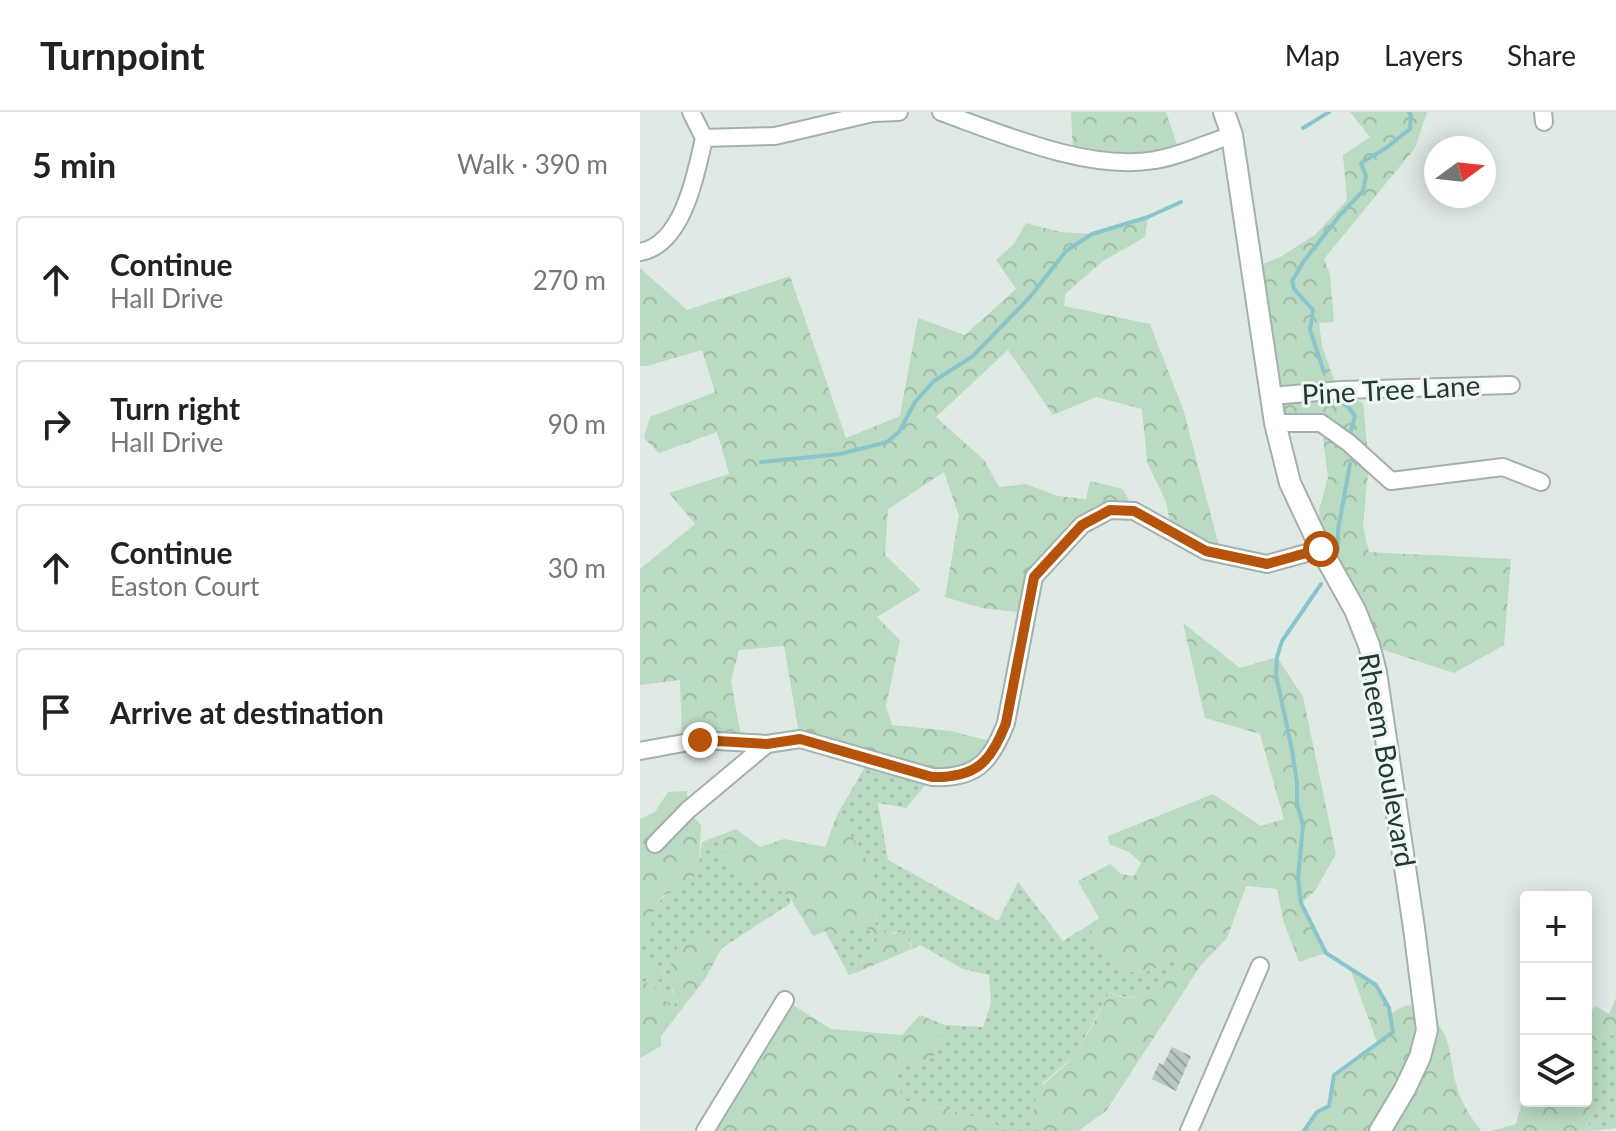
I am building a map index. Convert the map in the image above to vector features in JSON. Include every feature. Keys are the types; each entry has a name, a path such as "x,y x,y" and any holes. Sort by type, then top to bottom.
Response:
{"street":[{"path":"640,252 658,245 674,227 692,190 704,138 691,112"},
{"path":"704,138 775,136 873,113 899,112"},
{"path":"941,112 1038,148 1126,164 1158,160 1232,135"},
{"name":"Rheem Boulevard","path":"1224,112 1232,135 1275,423 1290,483 1321,549 1355,610 1376,672 1427,1030 1420,1057 1380,1131"},
{"name":"Pine Tree Lane","path":"1272,396 1341,390 1511,385"},
{"path":"1275,423 1321,423 1349,443 1391,481 1503,467 1541,482"},
{"path":"640,751 700,740 767,744 800,739 932,777 953,778 973,771 989,759 1006,723 1034,577 1082,525 1110,510 1134,511 1206,551 1267,564 1321,549"},
{"path":"655,844 688,810 767,744"},
{"path":"1189,1131 1260,966"},
{"path":"705,1131 785,1000"}],"green space":[{"path":"1071,112 1166,112 1180,153 1158,160 1073,154"},
{"path":"1350,112 1427,112 1415,148 1324,259 1330,274 1334,322 1319,323 1322,346 1334,380 1363,404 1369,463 1363,526 1369,552 1511,559 1504,645 1454,673 1369,645 1321,549 1319,510 1328,478 1321,423 1275,423 1252,269 1282,256 1316,234 1347,200 1343,155 1370,137"},
{"path":"1148,217 1145,237 1103,261 1065,294 1064,306 1150,324 1184,412 1221,554 1172,532 1166,502 1147,462 1142,409 1096,397 1053,415 1008,350 936,417 984,460 999,487 1026,484 1057,496 1086,499 1090,481 1123,489 1134,511 1110,510 1034,577 1028,613 982,608 945,597 959,516 944,472 888,509 885,555 921,590 877,617 900,640 886,706 892,725 951,731 998,743 953,778 800,739 784,646 739,650 731,681 742,742 682,743 680,680 640,685 640,569 695,524 669,493 729,474 717,432 659,453 644,438 650,417 715,392 702,350 640,366 640,268 687,310 790,276 846,438 900,416 918,318 965,335 1016,289 996,260 1014,244 1026,223 1061,232 1092,234"},
{"path":"1183,623 1240,668 1277,657 1303,697 1336,854 1315,891 1301,903 1326,953 1299,962 1283,920 1277,889 1246,886 1227,938 1201,965 1106,1111 1078,1131 1046,1131 1034,1123 1036,1098 1046,1082 1076,1052 1110,992 1130,998 1140,995 1160,984 1184,962 1172,959 1151,971 1128,972 1094,936 1089,925 1099,918 1078,881 1110,864 1121,874 1134,876 1141,863 1129,852 1109,844 1108,836 1213,794 1261,826 1284,819 1260,734 1205,718"},
{"path":"869,760 932,777 906,808 878,803 888,860 998,921 1018,882 1063,941 1089,925 1094,936 1128,972 1151,971 1172,959 1185,962 1160,984 1141,995 1130,997 1110,992 1075,1055 1043,1083 1046,1131 1000,1131 995,1123 902,1100 895,1069 933,1058 945,1025 983,1027 991,1003 989,975 963,969 920,945 912,949 911,943 896,932 888,935 875,924 878,896 875,877 837,815"},
{"path":"687,791 688,810 701,825 699,862 691,885 664,895 653,913 650,934 640,934 640,819 655,812 668,792"},
{"path":"837,815 875,877 878,896 875,924 888,935 905,931 912,949 862,970 861,963 878,938 866,927 846,926 831,942 825,931 813,936 789,896 762,880 743,880 725,864 720,835 736,829 760,847 784,839 825,847"},
{"path":"720,835 725,864 762,880 789,896 791,903 722,948 713,940 672,990 677,1002 669,1007 659,988 640,980 666,974 659,967 643,960 640,962 640,934 650,934 653,907 699,862 702,842"},
{"path":"846,926 866,927 879,938 861,962 862,970 849,975 831,942"},
{"path":"701,937 713,940 722,948 705,979 661,1036 661,1046 640,1058 640,980 659,988 669,1006 677,1002 670,971 680,943"},
{"path":"643,960 659,967 666,975 659,980 647,976 640,980 640,962"},
{"path":"1350,968 1376,985 1390,1014 1410,1005 1433,1019 1445,1036 1459,1093 1481,1131 1303,1131 1317,1112 1329,1106 1334,1075 1378,1045"},
{"path":"1616,998 1616,1034 1592,1042 1592,1010 1596,1006 1609,1014"},
{"path":"785,1000 831,1029 902,1035 920,1015 945,1025 933,1058 895,1069 902,1100 995,1123 1000,1131 705,1131"},
{"path":"1616,1034 1616,1128 1589,1131 1593,1089 1592,1042"},
{"path":"1521,1107 1590,1107 1589,1131 1492,1131 1516,1124"}],"building":[{"path":"1172,1047 1191,1056 1176,1091 1152,1079 1159,1063 1163,1065"}],"waterway":[{"path":"1303,128 1329,112"},
{"path":"1324,372 1310,330 1313,310 1294,289 1292,281 1340,215 1363,191 1366,176 1361,163 1410,129 1409,112"},
{"path":"761,462 840,454 887,442 899,432 915,402 934,381 973,356 1030,297 1066,251 1092,234 1148,217 1181,202"},
{"path":"1336,398 1355,416 1350,434"},
{"path":"1338,550 1338,530 1350,464"},
{"path":"1304,1131 1317,1112 1329,1106 1334,1075 1393,1032 1389,1008 1376,985 1326,953 1301,903 1298,879 1303,825 1297,803 1292,750 1276,675 1277,657 1282,641 1321,584"}],"route":[{"path":"700,740 767,744 800,739 932,777 953,778 973,771 989,759 998,743 1006,723 1034,577 1082,525 1110,510 1134,511 1206,551 1267,564 1321,549"}]}
